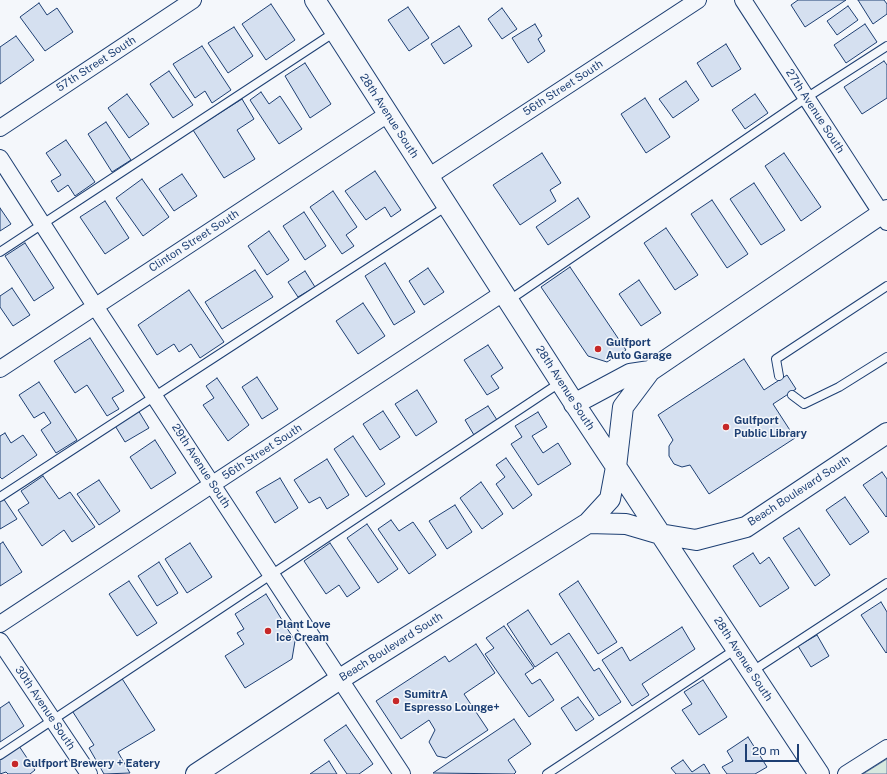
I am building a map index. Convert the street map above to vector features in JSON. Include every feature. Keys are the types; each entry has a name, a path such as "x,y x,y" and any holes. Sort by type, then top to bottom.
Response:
{"street":[{"name":"57th Street South","path":"0,128 193,0"},
{"name":"28th Avenue South","path":"314,0 574,404 819,774"},
{"name":"56th Street South","path":"428,177 698,0"},
{"name":"27th Avenue South","path":"743,0 806,98 885,215"},
{"name":"Clinton Street South","path":"0,369 388,114"},
{"name":"29th Avenue South","path":"0,158 95,306 402,774"},
{"name":"Beach Boulevard South","path":"196,774 340,679 588,523 610,499 616,467 623,407 650,371 885,215"},
{"name":"56th Street South","path":"0,624 506,297"},
{"name":"Beach Boulevard South","path":"574,404 630,374 650,371"},
{"name":"Beach Boulevard South","path":"588,523 626,524 660,534 696,540 746,527 887,434"},
{"name":"30th Avenue South","path":"0,641 89,774"},
{"path":"846,774 887,748"}],"lane":[{"path":"0,252 336,32"},
{"path":"506,297 887,46"},
{"path":"0,497 447,206"},
{"path":"779,376 776,359 887,286"},
{"path":"792,395 804,404 839,387 887,357"},
{"path":"0,755 561,382"},
{"path":"751,672 887,583"},
{"path":"547,774 736,649"}],"shaded area":[{"path":"887,759 887,774 863,774"}],"building":[{"path":"798,0 846,0 805,27 791,5"},
{"path":"858,0 884,0 887,4 887,14 873,24"},
{"path":"39,3 47,15 57,8 73,32 45,51 20,17"},
{"path":"271,4 295,40 266,60 242,24"},
{"path":"848,6 858,20 837,35 827,21"},
{"path":"408,7 429,38 409,51 388,20"},
{"path":"502,8 517,29 502,39 488,19"},
{"path":"535,24 542,36 538,39 545,51 528,63 512,38"},
{"path":"865,24 877,42 846,63 834,45"},
{"path":"459,26 472,46 444,64 431,44"},
{"path":"234,27 253,56 228,73 208,43"},
{"path":"16,36 34,60 0,84 0,47"},
{"path":"726,44 741,69 712,87 697,63"},
{"path":"202,46 231,90 212,103 205,91 195,98 173,64"},
{"path":"884,61 887,65 887,98 862,114 844,87"},
{"path":"305,63 331,104 310,118 285,76"},
{"path":"169,71 193,105 173,118 150,84"},
{"path":"686,81 699,100 673,118 659,99"},
{"path":"261,92 269,104 280,96 302,129 279,144 250,100"},
{"path":"127,94 149,124 129,138 108,108"},
{"path":"755,94 768,113 745,129 732,110"},
{"path":"645,98 670,137 646,153 621,114"},
{"path":"242,99 254,119 237,130 255,159 224,178 193,130"},
{"path":"106,122 131,160 112,172 88,134"},
{"path":"66,140 95,182 75,196 68,185 58,192 51,181 61,175 46,153"},
{"path":"542,153 561,183 550,190 556,201 520,225 493,185"},
{"path":"784,153 821,207 801,221 765,166"},
{"path":"375,171 401,210 391,217 385,207 366,220 345,191"},
{"path":"182,174 197,196 174,211 159,189"},
{"path":"142,179 169,217 143,236 116,198"},
{"path":"754,183 785,230 761,245 730,199"},
{"path":"333,191 357,227 346,235 354,246 342,254 310,207"},
{"path":"578,198 590,217 548,245 536,227"},
{"path":"712,200 748,254 727,268 691,214"},
{"path":"105,201 129,238 105,254 80,217"},
{"path":"0,208 11,224 0,231"},
{"path":"304,212 326,246 305,260 283,226"},
{"path":"666,228 698,275 675,290 644,243"},
{"path":"269,231 289,260 267,275 248,246"},
{"path":"25,243 54,288 34,301 5,256"},
{"path":"385,263 415,312 394,325 365,276"},
{"path":"570,267 626,350 607,362 588,356 541,287"},
{"path":"428,268 444,292 424,305 409,281"},
{"path":"255,270 273,297 222,329 205,302"},
{"path":"305,271 315,287 298,297 288,282"},
{"path":"639,280 661,313 641,326 619,294"},
{"path":"12,288 30,315 13,326 0,307 0,296"},
{"path":"189,290 224,342 200,358 191,344 179,352 174,344 157,355 138,325"},
{"path":"363,303 385,336 358,354 336,321"},
{"path":"90,338 124,391 112,398 119,409 107,416 87,385 75,393 54,361"},
{"path":"488,345 503,368 491,376 499,388 487,395 464,360"},
{"name":"Gulfport Public Library","path":"744,359 764,390 787,375 796,389 773,404 795,438 709,494 690,465 682,467 674,464 669,456 669,446 673,440 658,415"},
{"path":"257,377 278,409 262,419 242,387"},
{"path":"217,378 249,425 228,441 203,405 214,398 206,386"},
{"path":"39,382 77,440 56,453 41,430 51,423 44,412 34,418 19,395"},
{"path":"417,390 437,422 416,436 395,404"},
{"path":"488,406 497,420 474,435 465,420"},
{"path":"138,410 149,428 125,442 114,424"},
{"path":"383,411 400,437 380,450 363,424"},
{"path":"538,412 547,427 532,436 543,453 558,443 571,464 538,485 511,444 522,437 515,426"},
{"path":"5,433 11,443 23,435 37,455 2,479 0,477 0,436"},
{"path":"353,436 385,484 366,497 334,449"},
{"path":"155,440 176,473 151,489 130,457"},
{"path":"506,458 532,495 513,509 496,484 505,477 496,465"},
{"path":"327,459 349,495 327,509 320,497 309,503 294,480"},
{"path":"882,472 887,479 886,517 863,485"},
{"path":"43,476 59,499 70,492 95,527 72,542 64,530 42,546 18,510 29,503 21,491"},
{"path":"280,478 298,508 275,523 256,492"},
{"path":"99,480 120,511 99,525 77,494"},
{"path":"481,482 503,514 482,529 460,498"},
{"path":"845,497 869,532 850,545 826,510"},
{"path":"3,498 17,519 0,529 0,500"},
{"path":"455,505 472,532 447,549 429,521"},
{"path":"391,520 399,531 413,522 436,555 409,574 378,529"},
{"path":"367,524 398,569 378,583 347,538"},
{"path":"799,528 830,575 815,586 783,538"},
{"path":"3,542 22,572 0,586 0,544"},
{"path":"190,543 212,577 187,593 165,559"},
{"path":"330,543 360,588 347,597 339,585 326,594 304,561"},
{"path":"753,553 760,564 769,557 789,588 760,607 733,566"},
{"path":"159,562 178,593 157,606 138,576"},
{"path":"129,581 157,623 137,636 109,594"},
{"path":"578,581 617,642 598,654 559,594"},
{"path":"266,594 295,641 292,659 245,688 225,656 244,644 237,633 244,629 235,614"},
{"path":"881,602 887,612 886,653 861,615"},
{"path":"528,610 551,645 569,633 594,671 599,668 621,702 599,716 557,652 535,667 507,624"},
{"path":"504,626 534,668 525,674 532,684 540,679 554,700 529,717 485,654 494,648 486,638"},
{"path":"682,627 695,649 642,684 649,695 632,706 602,660 622,647 630,661"},
{"path":"817,635 829,656 811,667 798,646"},
{"path":"476,644 495,673 464,694 488,730 446,758 437,756 429,742 435,730 429,720 401,739 376,701 445,656 449,662"},
{"path":"121,677 155,730 118,752 130,773 104,774 89,748 94,745 71,709"},
{"path":"703,680 727,717 699,735 682,710 692,704 684,692"},
{"path":"578,697 594,719 576,731 561,708"},
{"path":"9,702 24,726 0,742 0,708"},
{"path":"514,719 531,744 508,760 516,772 514,774 433,773"},
{"path":"346,725 373,764 359,774 347,774 324,740"},
{"path":"748,737 767,767 755,774 727,774 722,767 733,761 727,751"},
{"name":"Gulfport Brewery + Eatery","path":"19,746 35,770 30,774 8,774 6,772 0,774 0,758"},
{"path":"683,760 692,772 704,764 710,774 676,774 671,768"},
{"path":"329,761 337,774 310,774"}],"place":[{"name":"Gulfport Auto Garage","path":"598,349"},
{"name":"Gulfport Public Library","path":"726,427"},
{"name":"Plant Love Ice Cream","path":"268,631"},
{"name":"SumitrA Espresso Lounge+","path":"396,701"},
{"name":"Gulfport Brewery + Eatery","path":"15,764"}]}
